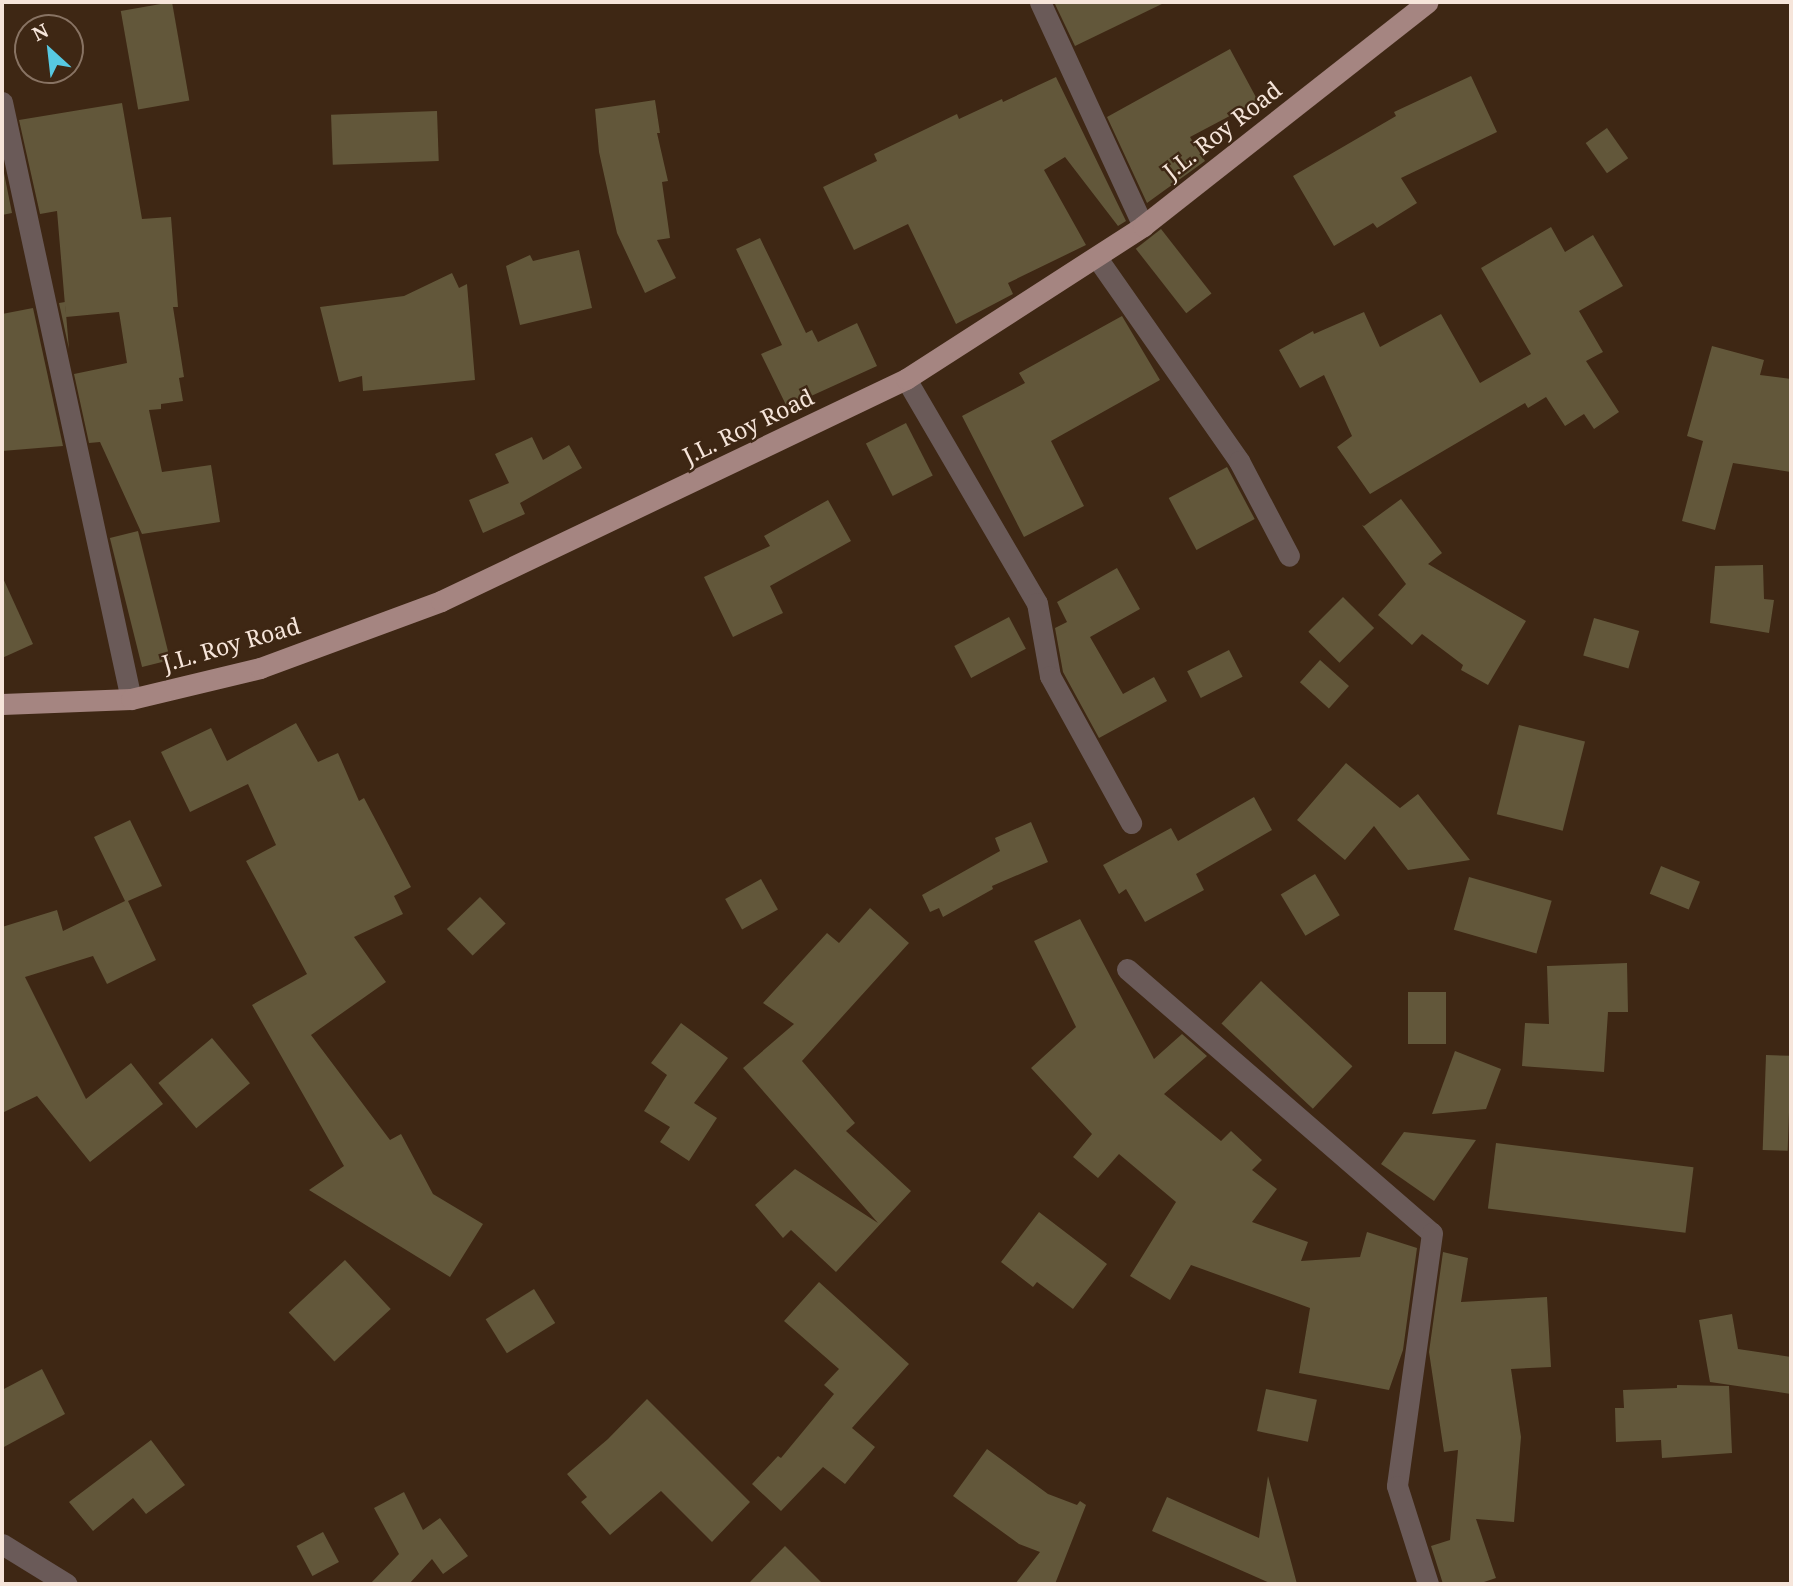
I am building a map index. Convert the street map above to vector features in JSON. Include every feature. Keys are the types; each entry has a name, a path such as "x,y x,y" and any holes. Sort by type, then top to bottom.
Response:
{"main road":[{"name":"J.L. Roy Road","path":"2,704 131,699 260,668 442,601 906,379 1143,226 1428,2"}],"street":[{"path":"1040,2 1143,226"},
{"path":"2,102 131,699"},
{"path":"1097,258 1238,461 1289,556"},
{"path":"906,379 1037,603 1050,676 1131,823"},
{"path":"1127,969 1432,1234 1397,1486 1428,1584"},
{"path":"2,1544 67,1584"}],"building":[{"path":"172,2 189,100 138,110 121,11"},
{"path":"1054,2 1166,2 1075,46"},
{"path":"1230,49 1258,101 1190,137 1205,161 1147,203 1107,117"},
{"path":"1471,76 1497,132 1401,178 1417,203 1377,228 1373,223 1334,246 1293,176 1396,116 1394,112"},
{"path":"1056,77 1126,221 1118,226 1065,157 1044,170 1086,245 1008,283 1013,294 956,324 908,224 854,250 823,187 877,161 874,154 957,114 959,119"},
{"path":"655,100 660,133 657,133 668,181 662,182 670,238 657,240 676,278 645,293 617,233 599,152 595,109"},
{"path":"122,103 142,219 171,217 178,307 173,307 184,377 179,378 183,401 161,404 161,409 149,410 162,472 211,465 220,522 142,534 100,442 89,443 74,374 127,363 119,312 66,317 57,211 40,214 19,120"},
{"path":"437,111 439,161 333,165 331,115"},
{"path":"1607,128 1628,158 1607,173 1586,143"},
{"path":"2,163 12,213 2,215"},
{"path":"1551,227 1565,252 1593,235 1623,286 1579,311 1603,352 1586,361 1619,412 1594,429 1584,414 1565,426 1546,397 1528,408 1525,403 1370,494 1337,447 1352,436 1324,375 1300,388 1279,350 1313,331 1314,334 1364,312 1380,347 1441,314 1480,383 1531,354 1481,268"},
{"path":"1161,229 1211,294 1186,313 1136,249"},
{"path":"760,238 806,333 812,330 818,342 857,323 877,366 787,407 761,354 782,345 736,249"},
{"path":"579,250 592,308 520,325 506,266 530,255 533,261"},
{"path":"452,273 459,288 467,284 475,380 363,391 362,376 339,382 320,307 404,296"},
{"path":"65,302 69,349 59,303"},
{"path":"33,308 63,446 2,451 2,314"},
{"path":"1122,316 1160,380 1051,441 1084,506 1024,537 962,416 1025,383 1019,373"},
{"path":"1712,346 1764,360 1760,375 1791,379 1791,472 1733,463 1715,530 1682,521 1703,441 1687,436"},
{"path":"906,423 933,476 893,496 866,443"},
{"path":"532,437 543,460 569,445 582,468 520,503 525,514 483,533 469,500 509,483 495,454"},
{"path":"1227,467 1255,519 1196,550 1169,498"},
{"path":"1401,499 1442,553 1428,564 1526,621 1488,685 1461,670 1463,665 1422,634 1412,645 1378,615 1406,584 1362,525"},
{"path":"828,500 851,541 770,586 783,613 733,637 704,577 770,546 764,536"},
{"path":"138,531 170,660 142,667 110,538"},
{"path":"1763,565 1764,599 1774,600 1769,633 1710,623 1715,566"},
{"path":"1117,568 1140,609 1090,637 1123,694 1154,677 1167,701 1099,738 1063,672 1055,628 1067,622 1057,602"},
{"path":"2,576 33,644 2,658"},
{"path":"1343,597 1374,628 1339,663 1308,632"},
{"path":"1009,617 1026,649 971,678 954,646"},
{"path":"1594,618 1639,631 1628,668 1583,655"},
{"path":"1229,650 1243,677 1201,698 1187,671"},
{"path":"1320,660 1349,686 1329,708 1300,682"},
{"path":"296,723 318,762 338,753 359,801 364,798 411,887 394,896 403,914 354,937 386,982 311,1035 390,1140 401,1134 433,1194 483,1224 450,1277 309,1190 344,1166 252,1005 307,974 246,861 276,845 248,784 190,812 161,752 211,728 227,761"},
{"path":"1519,725 1585,741 1563,831 1497,814"},
{"path":"1346,763 1400,808 1418,794 1470,860 1408,870 1374,826 1345,860 1297,820"},
{"path":"1254,797 1272,830 1196,874 1204,890 1145,922 1126,889 1119,894 1103,865 1171,828 1178,841"},
{"path":"130,820 162,886 128,901 156,960 107,984 93,956 25,977 86,1099 131,1063 163,1104 90,1162 37,1096 2,1113 2,927 57,910 63,931 125,901 94,837"},
{"path":"1031,822 1048,862 992,886 993,889 943,917 939,908 930,912 922,895 1000,851 995,838"},
{"path":"1661,866 1700,882 1689,910 1650,894"},
{"path":"1315,874 1340,915 1305,936 1281,895"},
{"path":"1469,877 1552,901 1537,954 1454,930"},
{"path":"761,879 778,910 742,929 725,899"},
{"path":"480,897 506,924 473,956 447,929"},
{"path":"870,908 909,943 802,1061 855,1123 846,1131 911,1191 836,1272 791,1230 783,1238 755,1205 795,1169 878,1223 743,1068 794,1024 763,1003 827,933 839,943"},
{"path":"1080,919 1154,1059 1182,1034 1207,1056 1164,1094 1221,1141 1231,1131 1262,1160 1252,1170 1277,1189 1252,1222 1308,1242 1301,1261 1360,1257 1367,1232 1417,1248 1403,1350 1389,1390 1299,1373 1310,1308 1191,1265 1170,1300 1130,1276 1176,1202 1119,1154 1098,1178 1073,1157 1092,1134 1031,1068 1076,1027 1034,941"},
{"path":"1627,963 1628,1012 1608,1012 1604,1072 1522,1066 1525,1023 1549,1024 1547,966"},
{"path":"1261,981 1352,1066 1313,1109 1221,1023"},
{"path":"1408,992 1446,992 1446,1044 1408,1044"},
{"path":"681,1023 728,1058 694,1103 717,1118 689,1161 660,1142 670,1127 644,1111 667,1075 651,1063"},
{"path":"212,1038 250,1083 196,1128 158,1083"},
{"path":"1455,1051 1501,1069 1486,1109 1432,1114"},
{"path":"1766,1055 1791,1056 1788,1151 1763,1150"},
{"path":"1404,1132 1476,1140 1434,1201 1381,1164"},
{"path":"1496,1143 1694,1167 1685,1233 1488,1209"},
{"path":"1039,1212 1107,1264 1073,1309 1037,1282 1033,1287 1001,1262"},
{"path":"1443,1252 1468,1258 1461,1302 1547,1297 1551,1367 1511,1369 1521,1437 1514,1522 1476,1519 1496,1578 1478,1584 1443,1584 1431,1546 1450,1540 1458,1450 1444,1452 1429,1352"},
{"path":"345,1260 391,1309 334,1362 289,1313"},
{"path":"819,1282 909,1364 852,1428 875,1447 845,1484 823,1467 781,1511 752,1484 778,1456 781,1458 834,1394 824,1385 839,1369 784,1321"},
{"path":"534,1289 555,1323 507,1353 486,1319"},
{"path":"1732,1314 1738,1349 1791,1357 1791,1394 1710,1382 1699,1320"},
{"path":"42,1369 65,1414 2,1448 2,1390"},
{"path":"1677,1385 1729,1386 1732,1453 1662,1458 1661,1440 1616,1442 1615,1408 1624,1408 1623,1390 1677,1388"},
{"path":"1266,1389 1317,1400 1308,1442 1257,1431"},
{"path":"647,1399 750,1502 712,1542 661,1491 610,1535 581,1502 587,1497 567,1474 608,1439"},
{"path":"151,1440 185,1485 146,1514 133,1498 93,1531 69,1502"},
{"path":"987,1449 1048,1494 1077,1505 1080,1501 1086,1505 1055,1584 1015,1584 1040,1552 1019,1544 953,1496"},
{"path":"1268,1476 1297,1584 1272,1584 1152,1531 1167,1497 1259,1538"},
{"path":"404,1492 423,1530 440,1518 468,1556 443,1574 432,1559 409,1584 370,1584 399,1554 374,1508"},
{"path":"323,1532 339,1562 312,1576 297,1546"},
{"path":"785,1546 823,1584 748,1584"}]}
